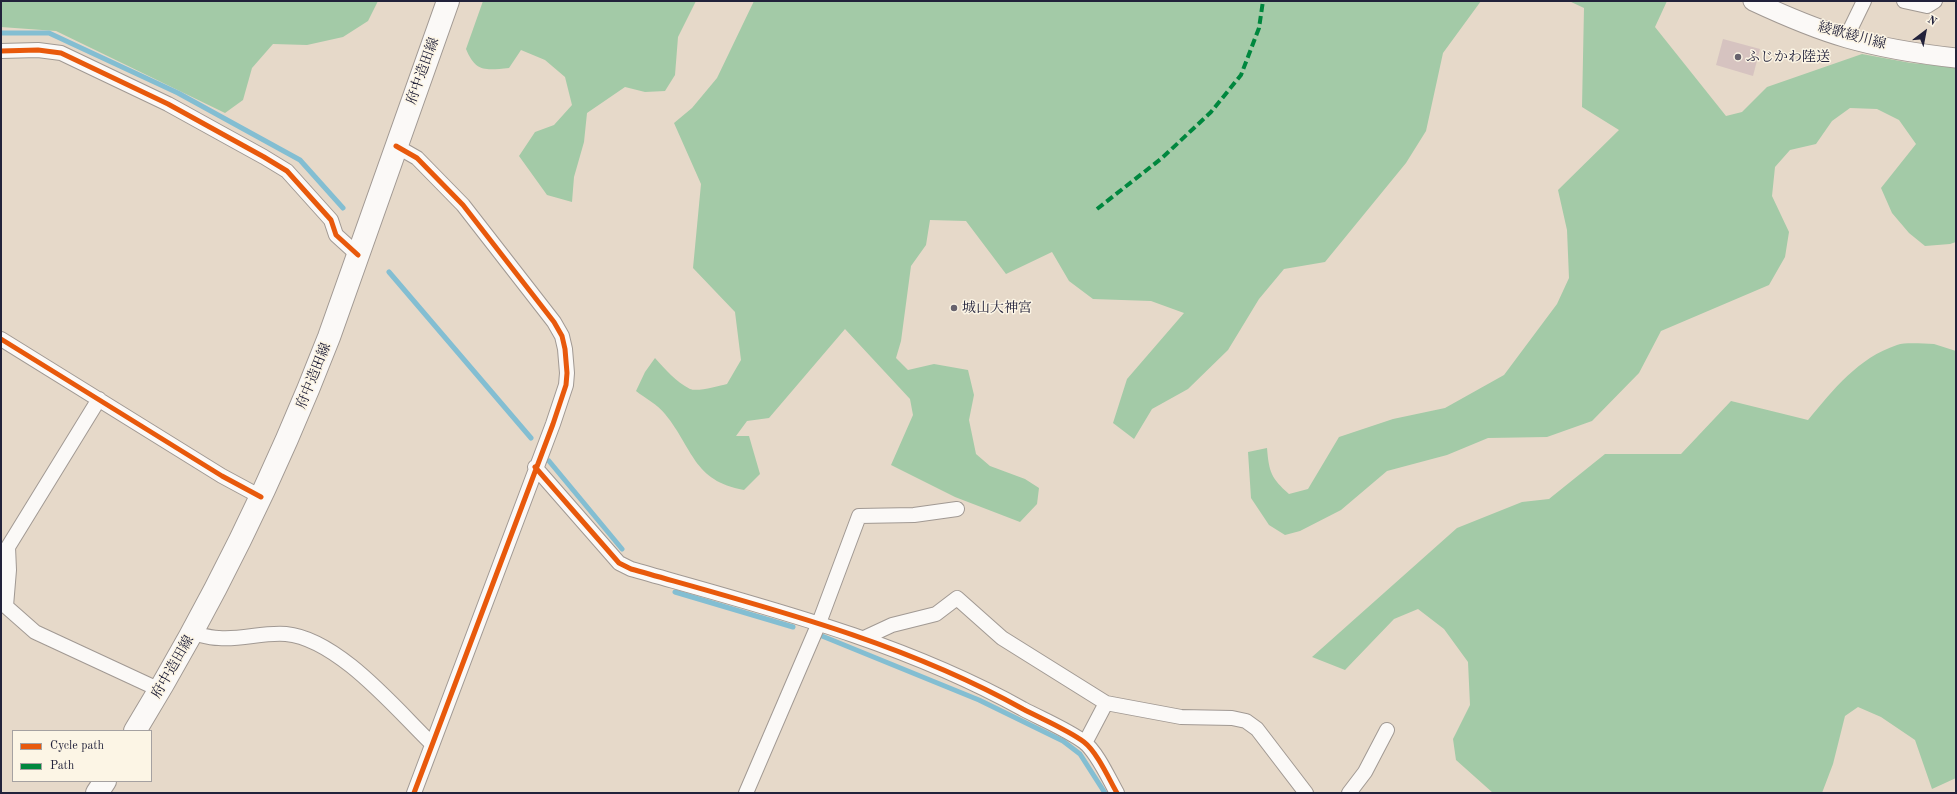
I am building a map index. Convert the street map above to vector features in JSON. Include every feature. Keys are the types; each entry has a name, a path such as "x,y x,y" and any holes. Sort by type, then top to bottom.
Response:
{"main road":[{"name":"府中造田線","path":"137,730 192,633 233,556 309,388 329,337 448,1"},
{"name":"綾歌綾川線","path":"1752,1 1778,13 1846,38 1932,55 1956,58"},
{"path":"97,793 104,782"}],"street":[{"path":"1846,38 1864,1"},
{"path":"1904,1 1927,6 1935,1"},
{"path":"1,51 38,50 61,53 168,104 264,157 287,171 331,220 336,235 358,255"},
{"path":"396,146 417,158 463,205 544,308 562,336 566,362 566,385 553,424 535,467 431,743 414,793"},
{"path":"1,339 222,476 261,497"},
{"path":"98,399 8,547 10,570 3,604 35,632 160,690"},
{"path":"535,467 619,563 630,569 819,623 928,662 999,695 1085,743 1099,761 1117,793"},
{"path":"746,793 819,623 860,516 914,515 957,509"},
{"path":"864,638 892,625 936,614 957,598 1002,638 1106,703 1181,717 1232,718 1246,721 1257,729 1306,793"},
{"path":"192,633 219,638 286,634 314,641 335,654 366,679 431,743"},
{"path":"1085,743 1106,703"},
{"path":"1348,793 1365,772 1387,730"}],"green space":[{"path":"1,1 378,1 368,21 343,37 307,45 273,44 252,68 243,100 225,113 56,31 1,27"},
{"path":"483,1 696,1 678,37 675,75 665,91 645,92 625,87 587,113 584,142 574,177 572,202 547,195 519,156 535,132 554,125 572,105 565,77 545,60 521,50 509,68 488,69 478,66 470,57 466,49"},
{"path":"754,1 1481,1 1443,53 1426,131 1406,163 1325,262 1284,269 1259,299 1228,350 1188,389 1152,409 1134,439 1113,423 1127,379 1184,313 1151,301 1093,299 1069,281 1052,252 1006,274 966,221 930,220 926,245 911,266 901,341 896,358 908,370 934,364 968,370 974,395 969,420 976,454 990,466 1025,479 1039,488 1037,504 1020,522 955,497 891,465 913,415 910,399 845,329 769,418 747,421 736,436 749,436 760,474 744,490 727,486 714,479 704,471 665,414 636,391 645,372 655,358 675,379 693,390 727,384 741,360 735,312 693,268 701,184 674,123 692,108 717,78"},
{"path":"1569,1 1667,1 1655,27 1726,116 1742,112 1767,87 1862,54 1911,63 1956,67 1956,242 1950,244 1925,246 1909,233 1892,213 1881,188 1916,144 1899,120 1877,109 1850,108 1832,121 1816,144 1790,150 1775,167 1772,196 1789,232 1785,257 1769,285 1661,331 1639,373 1592,421 1547,437 1488,438 1447,455 1387,471 1341,510 1300,531 1285,535 1269,525 1251,498 1248,452 1267,448 1272,474 1278,483 1289,494 1308,489 1339,437 1393,419 1445,408 1504,375 1557,304 1569,278 1567,230 1558,190 1619,130 1582,107 1584,8"},
{"path":"1901,344 1934,344 1956,351 1956,778 1932,789 1915,740 1881,717 1858,707 1845,716 1833,764 1822,793 1493,793 1456,760 1453,739 1470,705 1468,662 1444,629 1418,609 1394,619 1345,670 1312,657 1457,528 1522,502 1549,499 1605,454 1681,454 1731,401 1808,420 1837,386 1870,358"}],"building":[{"name":"ふじかわ陸送","path":"1723,39 1760,49 1753,76 1716,65"}],"waterway":[{"path":"1,33 49,33 178,93 300,160 343,208"},
{"path":"389,272 531,438"},
{"path":"549,461 622,549"},
{"path":"675,592 793,627"},
{"path":"822,636 979,700 1063,741 1080,754 1105,793"}],"marked path":[{"path":"1097,209 1162,158 1211,112 1241,75 1259,28 1263,1"}],"cycle path":[{"path":"1,51 38,50 61,53 168,104 264,157 287,171 331,220 336,235 358,255"},
{"path":"396,146 417,158 463,205 554,322 562,336 565,349 567,373 566,385 553,424 414,793"},
{"path":"1,339 222,476 261,497"},
{"path":"535,467 619,563 631,569 732,597 832,628 881,645 977,685 1063,729 1084,742 1094,752 1117,793"}],"place":[{"name":"ふじかわ陸送","path":"1738,57"},
{"name":"城山大神宮","path":"954,308"}]}
